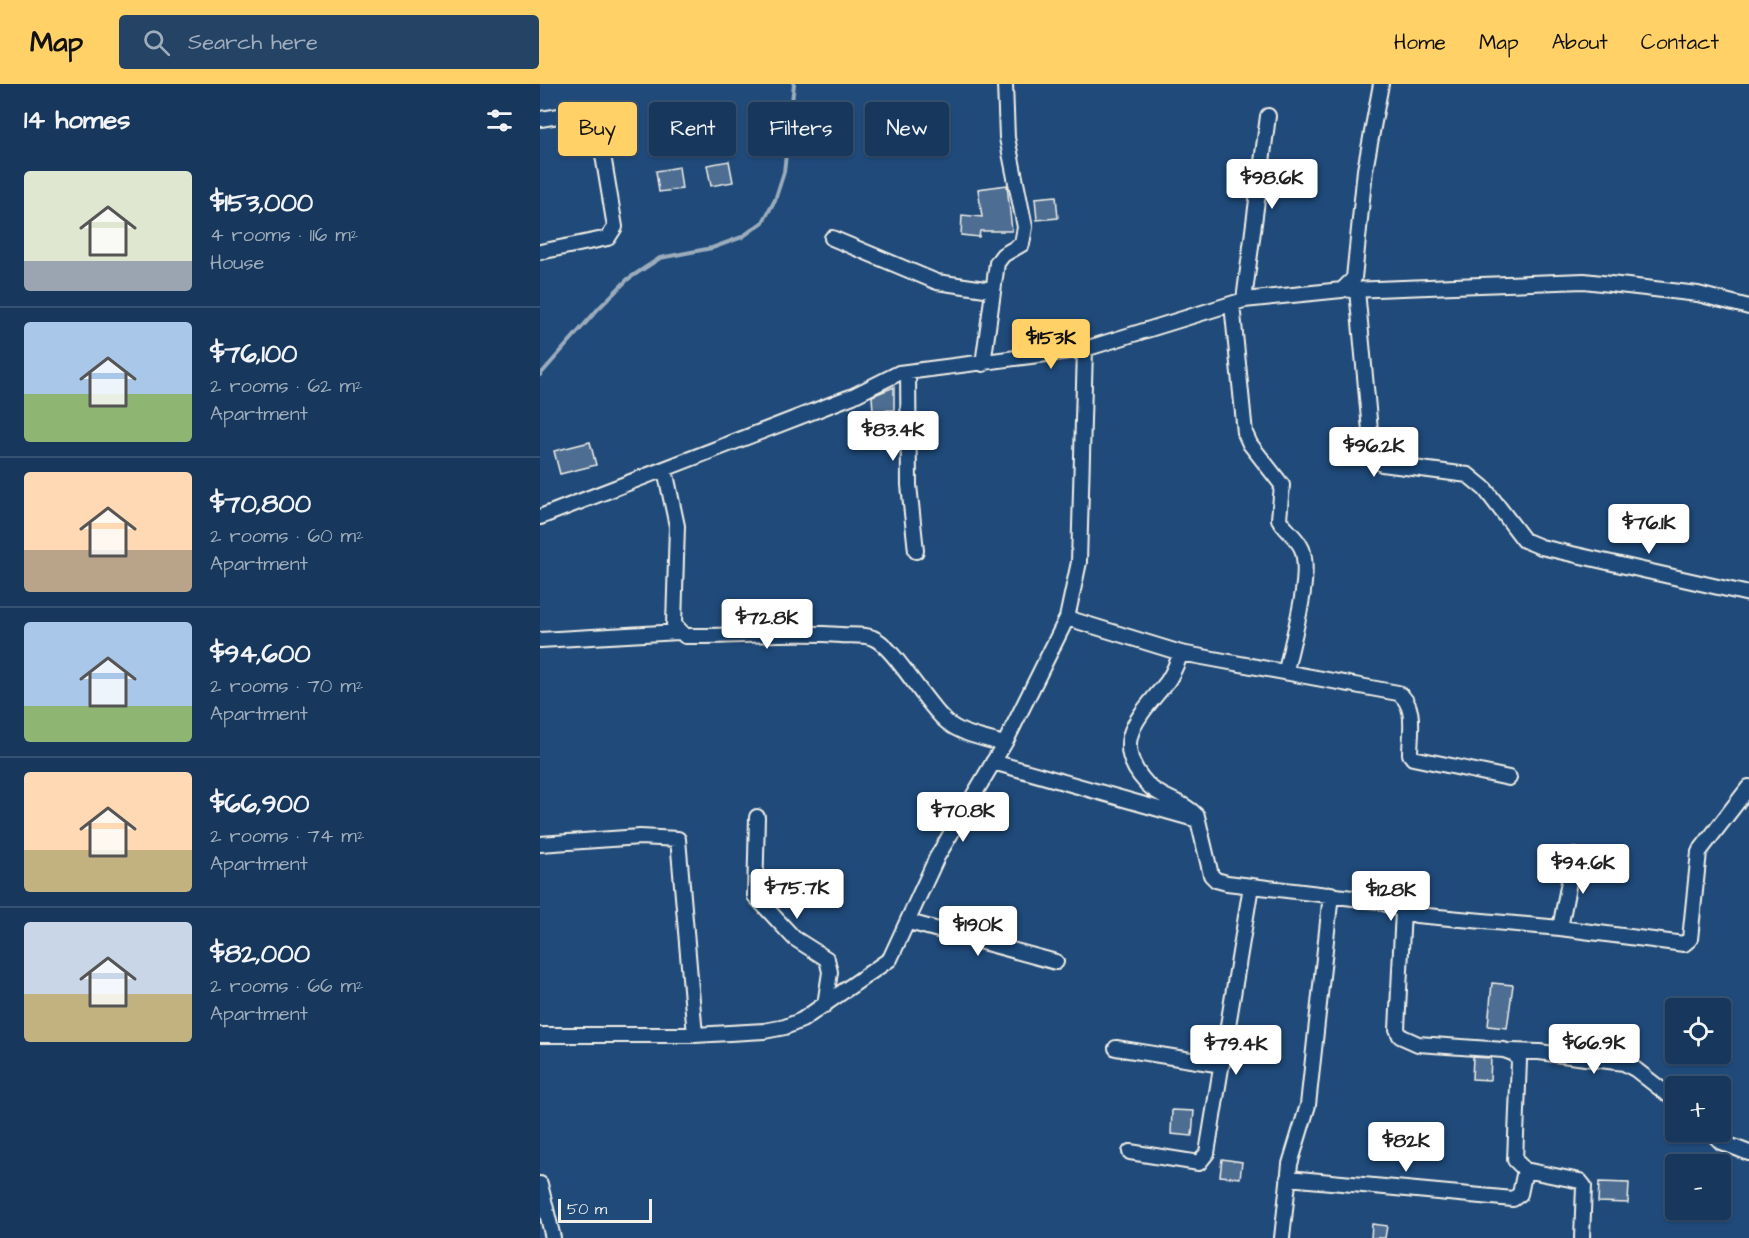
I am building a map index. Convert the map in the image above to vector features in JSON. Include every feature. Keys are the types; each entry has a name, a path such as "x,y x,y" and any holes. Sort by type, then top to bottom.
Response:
{"street":[{"path":"983,364 997,263 1003,255 1022,244 1025,227 1007,138 1005,84"},
{"path":"1342,290 1354,278 1365,170 1381,84"},
{"path":"540,119 575,115 594,122 599,131 615,227 608,238 540,252"},
{"path":"1268,116 1238,302 1245,433 1250,444 1282,485 1279,519 1297,540 1305,561 1303,587 1286,671"},
{"path":"832,238 937,282 992,290"},
{"path":"540,517 853,396 890,377 908,372 1085,349 1238,302 1342,290 1584,281 1698,294 1749,307"},
{"path":"1357,290 1372,452 1382,464 1468,475 1485,489 1524,540 1541,548 1749,594"},
{"path":"540,1035 695,1035 764,1031 785,1027 802,1020 890,959 937,857 1004,744 1067,618 1078,562 1085,349"},
{"path":"908,372 909,485 916,551"},
{"path":"665,470 677,526 674,624 679,633"},
{"path":"1067,618 1181,653 1398,693 1406,698 1410,707 1410,753 1413,758 1509,778"},
{"path":"540,640 679,633 685,636 808,633 872,637 892,657 948,724 962,732 1004,744"},
{"path":"1181,653 1168,680 1141,711 1130,730 1128,740 1130,755 1137,771 1148,785 1192,811 1198,820 1211,875 1216,880 1378,901 1416,915 1688,942 1699,852 1749,787"},
{"path":"993,762 1198,820"},
{"path":"758,817 755,896 794,938 827,959 830,972 825,1005"},
{"path":"540,844 640,837 678,839 695,1035"},
{"path":"1560,928 1574,856"},
{"path":"1130,1152 1199,1163 1204,1159 1209,1145 1251,886"},
{"path":"1282,1238 1288,1178 1308,1105 1331,894"},
{"path":"1403,911 1397,1029 1400,1036 1418,1044 1539,1052 1624,1063 1665,1092"},
{"path":"909,922 1056,962"},
{"path":"1116,1048 1222,1065"},
{"path":"1512,1051 1519,1061 1515,1156 1519,1165 1525,1170 1580,1180 1584,1186 1582,1238"},
{"path":"1721,1142 1749,1153"},
{"path":"1288,1178 1514,1199 1520,1194 1525,1170"},
{"path":"540,1184 553,1238"}],"building":[{"path":"729,161 733,182 711,186 707,165"},
{"path":"679,167 682,189 659,192 656,171"},
{"path":"1007,185 1012,231 980,231 979,237 961,235 962,215 982,217 978,189"},
{"path":"1056,196 1058,218 1037,220 1035,198"},
{"path":"894,387 894,410 873,411 872,396"},
{"path":"590,442 596,465 560,474 554,451"},
{"path":"1492,983 1513,985 1507,1028 1488,1026"},
{"path":"1473,1057 1491,1058 1490,1080 1472,1079"},
{"path":"1172,1110 1194,1111 1192,1136 1171,1134"},
{"path":"1222,1159 1242,1162 1240,1178 1220,1176"},
{"path":"1599,1182 1629,1183 1628,1203 1598,1202"},
{"path":"1372,1224 1387,1226 1385,1238 1371,1238"}],"waterway":[{"path":"540,375 598,309 628,279 660,258 712,248 742,237 763,222 775,200 784,172 794,84"}]}
